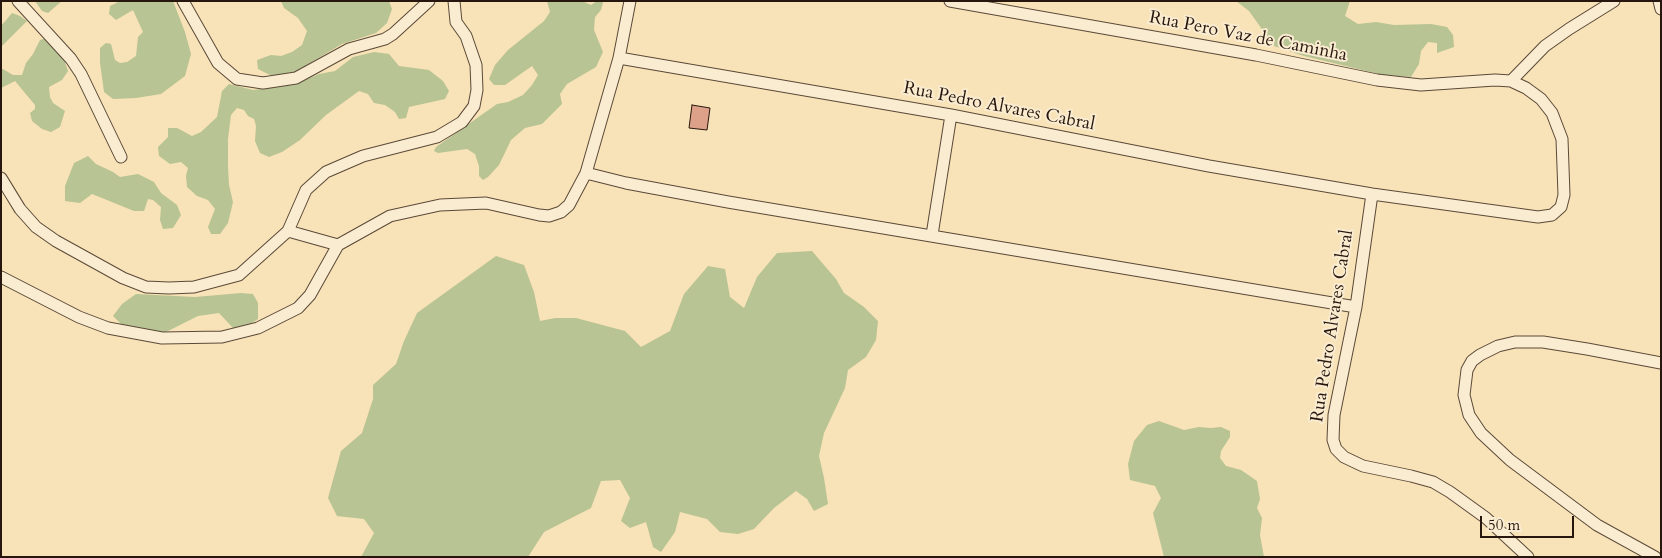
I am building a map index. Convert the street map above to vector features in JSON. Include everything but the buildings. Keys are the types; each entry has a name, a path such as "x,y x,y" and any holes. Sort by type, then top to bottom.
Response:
{"street":[{"path":"183,1 218,63 237,79 263,83 296,78 349,49 385,39 429,1"},
{"path":"1,178 20,209 36,227 56,241 123,278 146,287 169,288 194,287 239,275 288,231 306,190 326,172 363,156 437,137 462,122 474,106 477,90 476,65 466,36 456,22 454,1"},
{"path":"1,277 79,317 108,328 162,338 222,337 258,328 298,308 310,295 338,245 390,216 440,205 486,203 539,216 549,216 560,212 569,205 586,173 619,58 630,1"},
{"name":"Rua Pero Vaz de Caminha","path":"950,1 1247,54 1377,80 1421,85 1510,81"},
{"path":"1510,81 1545,46 1568,29 1614,1"},
{"path":"1659,1 1661,9"},
{"path":"20,2 71,59 81,74 121,157"},
{"name":"Rua Pedro Alvares Cabral","path":"619,58 951,115 1209,166 1372,194 1538,217 1552,215 1561,207 1564,195 1562,139 1552,113 1541,99 1526,88 1510,81"},
{"path":"932,235 951,115"},
{"path":"586,173 626,183 728,202 1356,307"},
{"name":"Rua Pedro Alvares Cabral","path":"1372,194 1356,307 1334,415 1333,440 1336,449 1344,457 1363,466 1433,482 1486,518 1528,557"},
{"path":"288,231 338,245"},
{"path":"1656,557 1597,525 1510,460 1481,433 1469,415 1464,395 1467,370 1472,361 1480,354 1498,346 1515,342 1543,342 1587,348 1661,363"}],"green space":[{"path":"35,1 62,1 48,13 42,11"},
{"path":"120,1 173,1 191,54 185,76 161,94 113,99 104,92 100,48 106,43 111,44 115,60 120,63 127,62 136,56 138,37 143,32 133,10 116,20 109,14 110,6"},
{"path":"281,1 389,1 392,9 387,23 376,33 342,44 295,72 272,76 258,69 257,60 271,55 281,56 292,52 302,45 307,31 298,18 284,8"},
{"path":"547,1 582,1 591,5 597,1 603,2 601,10 595,17 594,30 603,52 596,67 567,84 560,94 562,104 542,124 525,128 511,140 499,165 483,180 479,176 479,166 475,154 467,149 438,153 434,151 436,147 497,104 508,102 523,95 532,85 538,75 532,66 505,85 494,85 489,79 495,65 508,50 544,21 550,12"},
{"path":"1236,1 1350,1 1345,16 1358,24 1376,22 1394,25 1431,24 1447,27 1453,35 1454,47 1437,53 1437,43 1428,42 1421,51 1419,64 1411,77 1383,75 1304,56 1274,46 1249,11"},
{"path":"12,13 27,21 1,47 1,26"},
{"path":"46,38 64,59 68,71 62,80 49,87 53,103 65,111 60,127 51,132 42,129 32,121 30,113 35,109 35,105 15,81 1,88 1,68 13,75 22,75 26,63 40,40"},
{"path":"374,52 389,54 399,66 429,70 443,81 449,91 445,99 409,107 406,118 399,119 395,112 385,105 374,103 368,94 359,91 326,115 300,140 282,152 269,157 260,153 255,141 256,126 254,119 248,116 244,110 237,108 231,115 228,139 229,185 233,202 228,223 220,234 211,234 208,227 215,209 208,200 197,196 187,187 186,176 188,168 181,162 170,164 159,156 158,147 168,137 168,128 177,128 192,136 201,132 217,117 222,91 229,84 253,90 295,84 319,74 335,71 353,57"},
{"path":"88,156 96,164 120,177 138,174 154,182 161,193 177,205 181,215 173,228 163,229 160,220 161,207 153,200 148,199 144,211 134,211 92,194 80,203 65,201 65,186 74,163"},
{"path":"812,251 836,279 844,293 864,307 878,321 876,340 866,357 848,370 845,388 824,433 819,456 828,504 814,511 807,499 796,491 774,508 754,529 738,534 720,532 707,519 680,512 675,532 661,552 653,547 646,522 630,528 621,521 630,498 620,480 601,481 591,508 544,532 528,557 361,557 374,533 364,519 337,516 328,498 341,451 362,433 373,399 373,385 396,364 417,313 496,256 524,265 534,292 540,321 555,318 576,318 625,331 641,347 670,331 684,294 708,266 725,269 730,297 744,308 757,277 777,253"},
{"path":"241,293 253,294 258,303 258,319 249,325 233,328 219,313 198,316 164,333 121,324 113,316 122,304 136,294 195,297"},
{"path":"1159,421 1184,430 1199,427 1221,427 1230,431 1230,437 1221,451 1220,458 1226,466 1241,470 1257,481 1260,499 1257,508 1262,518 1260,535 1264,557 1164,557 1153,513 1161,498 1155,486 1130,480 1128,464 1134,441 1147,425"}]}
